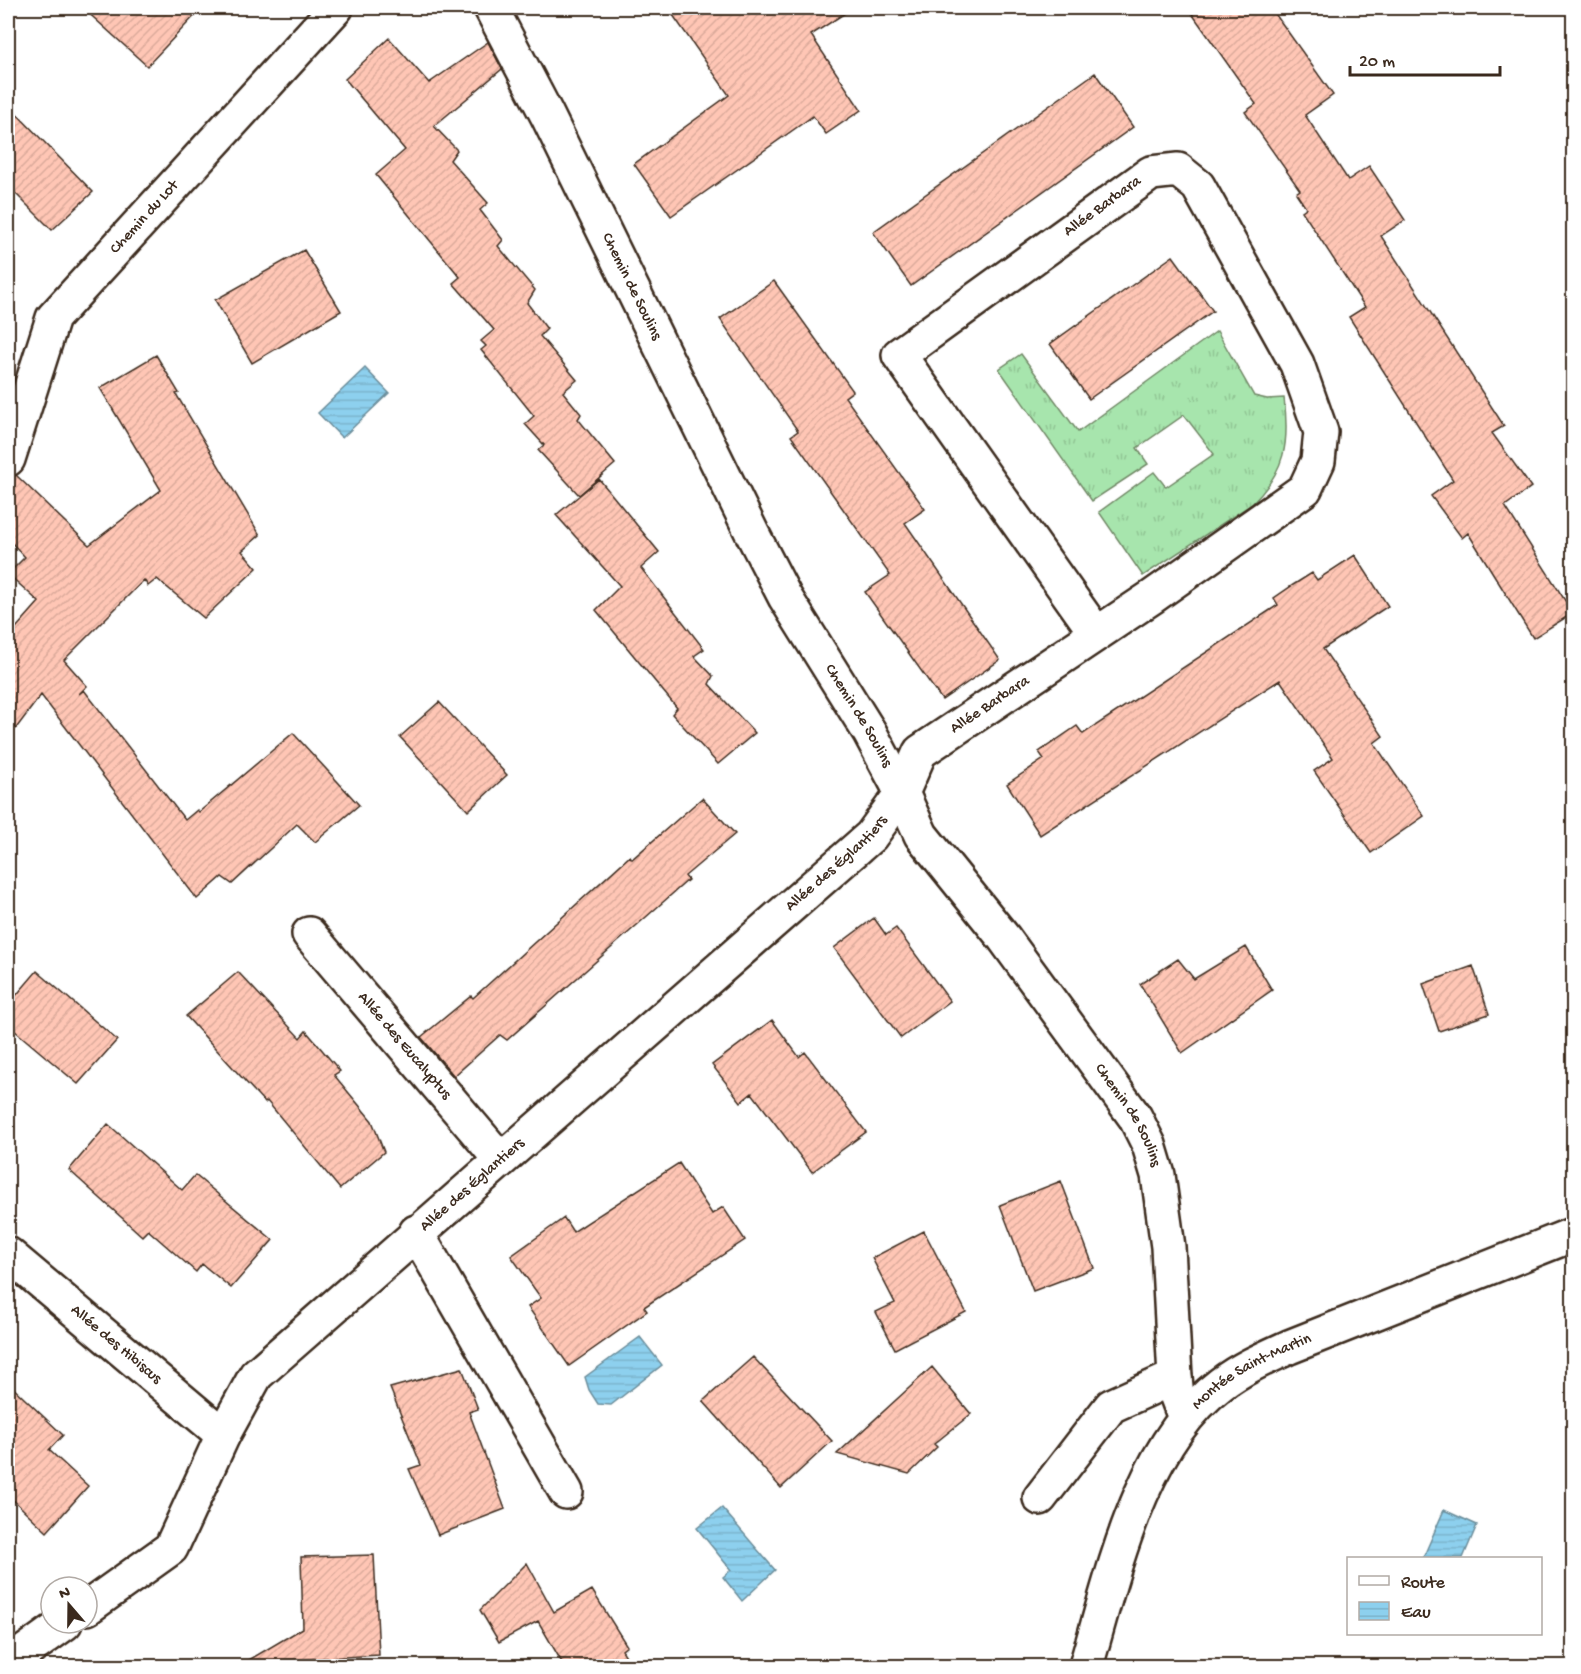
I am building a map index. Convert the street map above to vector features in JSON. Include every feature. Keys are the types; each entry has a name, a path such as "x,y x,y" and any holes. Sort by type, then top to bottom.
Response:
{"street":[{"name":"Chemin du Lot","path":"9,458 52,318 336,8"},
{"name":"Chemin de Soulins","path":"491,8 785,597 870,733 921,835 1004,939 1094,1058 1135,1117 1149,1145 1158,1175 1168,1247 1174,1377 1177,1397 1185,1418"},
{"name":"Allée Barbara","path":"902,793 920,752 1096,633 1305,489 1318,461 1322,432 1297,364 1198,186 1178,170 1151,173 899,355 1096,633"},
{"name":"Allée des Églantiers","path":"99,1599 171,1548 223,1435 256,1375 416,1232 871,836 902,793"},
{"name":"Allée des Eucalyptus","path":"309,934 500,1159"},
{"path":"416,1232 566,1492"},
{"name":"Montée Saint-Martin","path":"1086,1666 1124,1533 1144,1488 1185,1418 1220,1385 1249,1365 1574,1234"},
{"name":"Allée des Hibiscus","path":"8,1254 223,1435"},
{"path":"1040,1498 1111,1406 1174,1377"},
{"path":"8,1664 48,1635"}],"green space":[{"path":"1217,331 1254,396 1267,399 1284,398 1286,429 1283,456 1272,480 1252,504 1143,576 1099,512 1154,472 1166,487 1214,454 1184,415 1137,448 1148,464 1092,501 999,369 1021,354 1078,432"}],"water":[{"path":"365,368 389,393 342,438 318,413"},
{"path":"640,1337 662,1365 611,1405 598,1404 589,1390 585,1377"},
{"path":"722,1508 775,1570 742,1601 723,1577 731,1570 697,1528"},
{"path":"1444,1510 1477,1525 1463,1557 1423,1557"}],"building":[{"path":"83,8 202,8 147,66"},
{"path":"668,8 853,8 811,35 861,110 826,134 813,116 671,216 634,164 729,95"},
{"path":"1188,8 1271,8 1333,95 1305,115 1348,180 1369,166 1405,220 1381,236 1504,426 1492,433 1531,487 1505,506 1573,613 1533,638 1468,533 1462,538 1431,496 1453,480 1349,317 1365,307 1302,211 1306,208 1296,193 1300,190 1245,112 1256,104"},
{"path":"389,38 429,83 488,42 502,69 434,126 457,150 450,160 488,203 480,210 503,240 498,246 535,290 527,303 547,329 540,336 577,380 563,392 581,414 578,419 615,464 579,495 538,450 544,445 525,424 534,416 481,350 486,346 481,341 494,330 453,283 460,277 376,175 405,150 345,79"},
{"path":"1095,73 1133,127 911,286 873,232"},
{"path":"8,105 93,192 52,230 8,186"},
{"path":"304,250 341,311 252,363 215,300"},
{"path":"1173,256 1213,311 1089,399 1050,344"},
{"path":"774,281 853,391 845,397 925,509 905,523 1000,660 942,700 865,592 890,575 791,436 798,431 720,319"},
{"path":"156,355 179,393 176,394 260,535 242,551 257,568 204,618 157,579 148,586 144,580 64,660 87,686 79,694 84,690 185,820 197,810 199,812 293,733 359,805 315,842 297,824 232,884 222,877 197,899 41,695 8,739 8,637 39,602 8,574 25,557 8,539 8,477 16,475 89,545 161,490 100,388"},
{"path":"599,479 659,552 641,568 704,649 694,656 713,676 709,684 755,733 718,764 672,714 677,708 596,610 620,586 556,515"},
{"path":"1355,555 1388,606 1323,649 1383,736 1374,743 1424,816 1371,853 1314,771 1333,758 1280,680 1040,835 1007,784 1044,759 1039,752 1077,726 1083,734 1278,605 1274,598 1293,585 1312,573 1317,580"},
{"path":"439,702 507,775 468,811 400,737"},
{"path":"702,798 735,834 685,876 688,880 507,1040 500,1035 454,1076 421,1037 471,996 473,998 630,856 632,859"},
{"path":"874,918 886,935 896,928 950,1001 901,1038 834,948"},
{"path":"1246,947 1272,990 1182,1053 1140,984 1178,959 1194,979"},
{"path":"1473,966 1489,1014 1439,1031 1423,984"},
{"path":"37,971 117,1040 78,1084 8,1025 8,1005"},
{"path":"238,972 300,1038 306,1031 340,1071 334,1075 372,1121 384,1152 340,1189 267,1101 265,1103 186,1016"},
{"path":"772,1020 799,1057 805,1052 866,1132 812,1172 752,1093 741,1102 712,1065"},
{"path":"108,1124 182,1190 195,1175 273,1240 231,1288 202,1264 196,1272 148,1230 142,1236 69,1170"},
{"path":"679,1163 712,1214 723,1207 745,1240 644,1307 647,1311 569,1366 528,1307 541,1298 511,1256 564,1218 573,1232"},
{"path":"1061,1181 1094,1268 1033,1291 1000,1205"},
{"path":"924,1231 966,1312 895,1349 876,1312 895,1303 872,1258"},
{"path":"753,1357 832,1441 781,1488 703,1401"},
{"path":"932,1367 971,1414 934,1444 937,1447 909,1474 837,1454"},
{"path":"462,1368 478,1409 469,1412 505,1509 438,1535 409,1469 421,1465 390,1388"},
{"path":"8,1383 63,1435 49,1450 88,1486 47,1532 8,1495"},
{"path":"374,1555 379,1655 244,1663 303,1628 301,1557"},
{"path":"527,1563 554,1612 592,1590 627,1646 622,1650 632,1666 564,1666 538,1621 499,1642 480,1610"}]}
